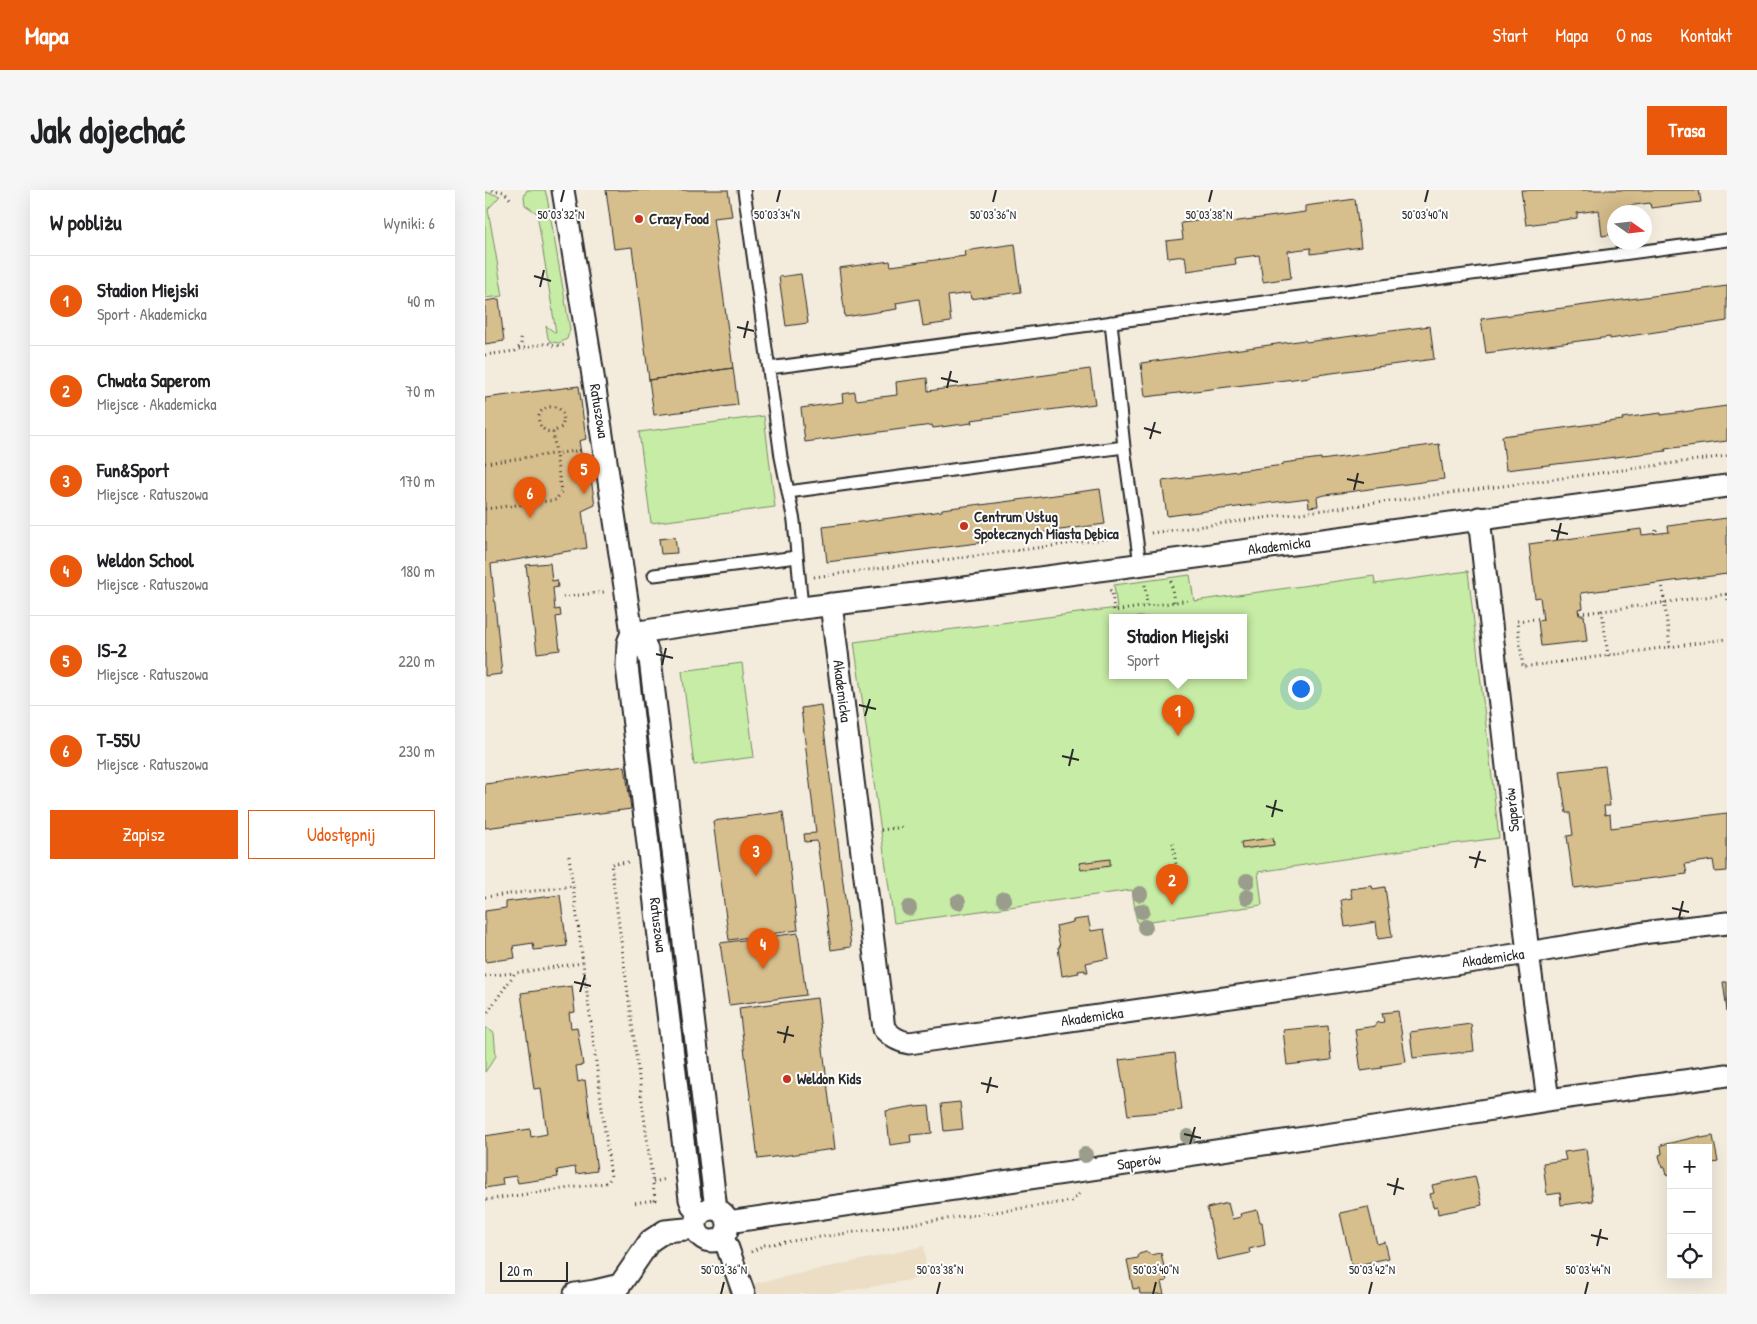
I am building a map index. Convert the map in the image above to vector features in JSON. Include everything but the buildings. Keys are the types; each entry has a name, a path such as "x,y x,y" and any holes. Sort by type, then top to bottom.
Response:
{"street":[{"name":"Ratuszowa","path":"563,190 632,633 644,642 650,659 712,1222"},
{"name":"Akademicka","path":"632,633 831,604 1104,577 1140,564 1727,486"},
{"name":"Saperów","path":"1479,518 1528,953 1549,1100"},
{"name":"Akademicka","path":"831,604 884,1029 891,1037 909,1043 1528,953 1649,932 1727,923"},
{"name":"Saperów","path":"575,1294 620,1285 650,1241 665,1231 712,1222 1387,1126 1549,1100 1727,1075"},
{"path":"712,1222 727,1246 744,1294"}],"lane":[{"path":"744,190 781,457 794,521 802,608"},
{"path":"769,368 1727,240"},
{"path":"1111,322 1124,447 1140,564"},
{"path":"788,492 1124,447"},
{"path":"654,575 797,557"}],"path":[{"path":"493,190 504,192 512,201"},
{"path":"519,349 521,338"},
{"path":"485,355 534,346"},
{"path":"554,406 563,414 564,420 562,427 553,432 544,430 538,420 539,414 547,407 554,406"},
{"path":"485,509 556,500 561,492 553,432"},
{"path":"485,463 586,450"},
{"path":"799,575 817,578 1727,456"},
{"path":"1104,577 1112,592 1114,611 1190,600"},
{"path":"1171,581 1173,602"},
{"path":"1662,582 1670,647"},
{"path":"1145,585 1147,606"},
{"path":"563,597 609,591"},
{"path":"1579,614 1727,594 1727,601"},
{"path":"1602,610 1608,656"},
{"path":"1543,618 1517,622 1523,667 1727,640"},
{"path":"1173,843 1179,888"},
{"path":"485,1200 605,1183 611,1177 569,856"},
{"path":"630,862 611,864 655,1200 633,1203"},
{"path":"485,897 573,886"},
{"path":"485,976 582,963"},
{"path":"485,1016 515,973"}],"shaded area":[{"path":"924,1246 927,1277 831,1294 706,1294"}],"green space":[{"path":"527,190 545,190 547,197 570,329 567,339 559,343 551,342 548,338 546,326 556,333 537,213 525,205 524,196"},
{"path":"485,192 500,196 488,209 503,296 485,298"},
{"path":"764,416 775,507 651,523 639,432"},
{"path":"1468,571 1499,838 1258,872 1262,905 1137,923 1132,890 894,923 854,642 1117,608 1114,585 1190,575 1194,601 1374,576 1375,584"},
{"path":"641,663 662,829 657,832 636,664"},
{"path":"742,663 754,757 694,765 682,671"},
{"path":"656,856 668,856 685,999 673,1000"},
{"path":"686,1011 698,1145 693,1146 675,1013"},
{"path":"485,1027 494,1033 496,1056 485,1072"}],"place":[{"name":"Crazy Food","path":"639,219"},
{"name":"IS-2","path":"584,494"},
{"name":"T-55U","path":"530,518"},
{"name":"Centrum Usług Społecznych Miasta Dębica","path":"964,526"},
{"name":"Stadion Miejski","path":"1178,736"},
{"name":"Fun&Sport","path":"756,876"},
{"name":"Chwała Saperom","path":"1172,905"},
{"name":"Weldon School","path":"763,969"},
{"name":"Weldon Kids","path":"787,1079"}]}
